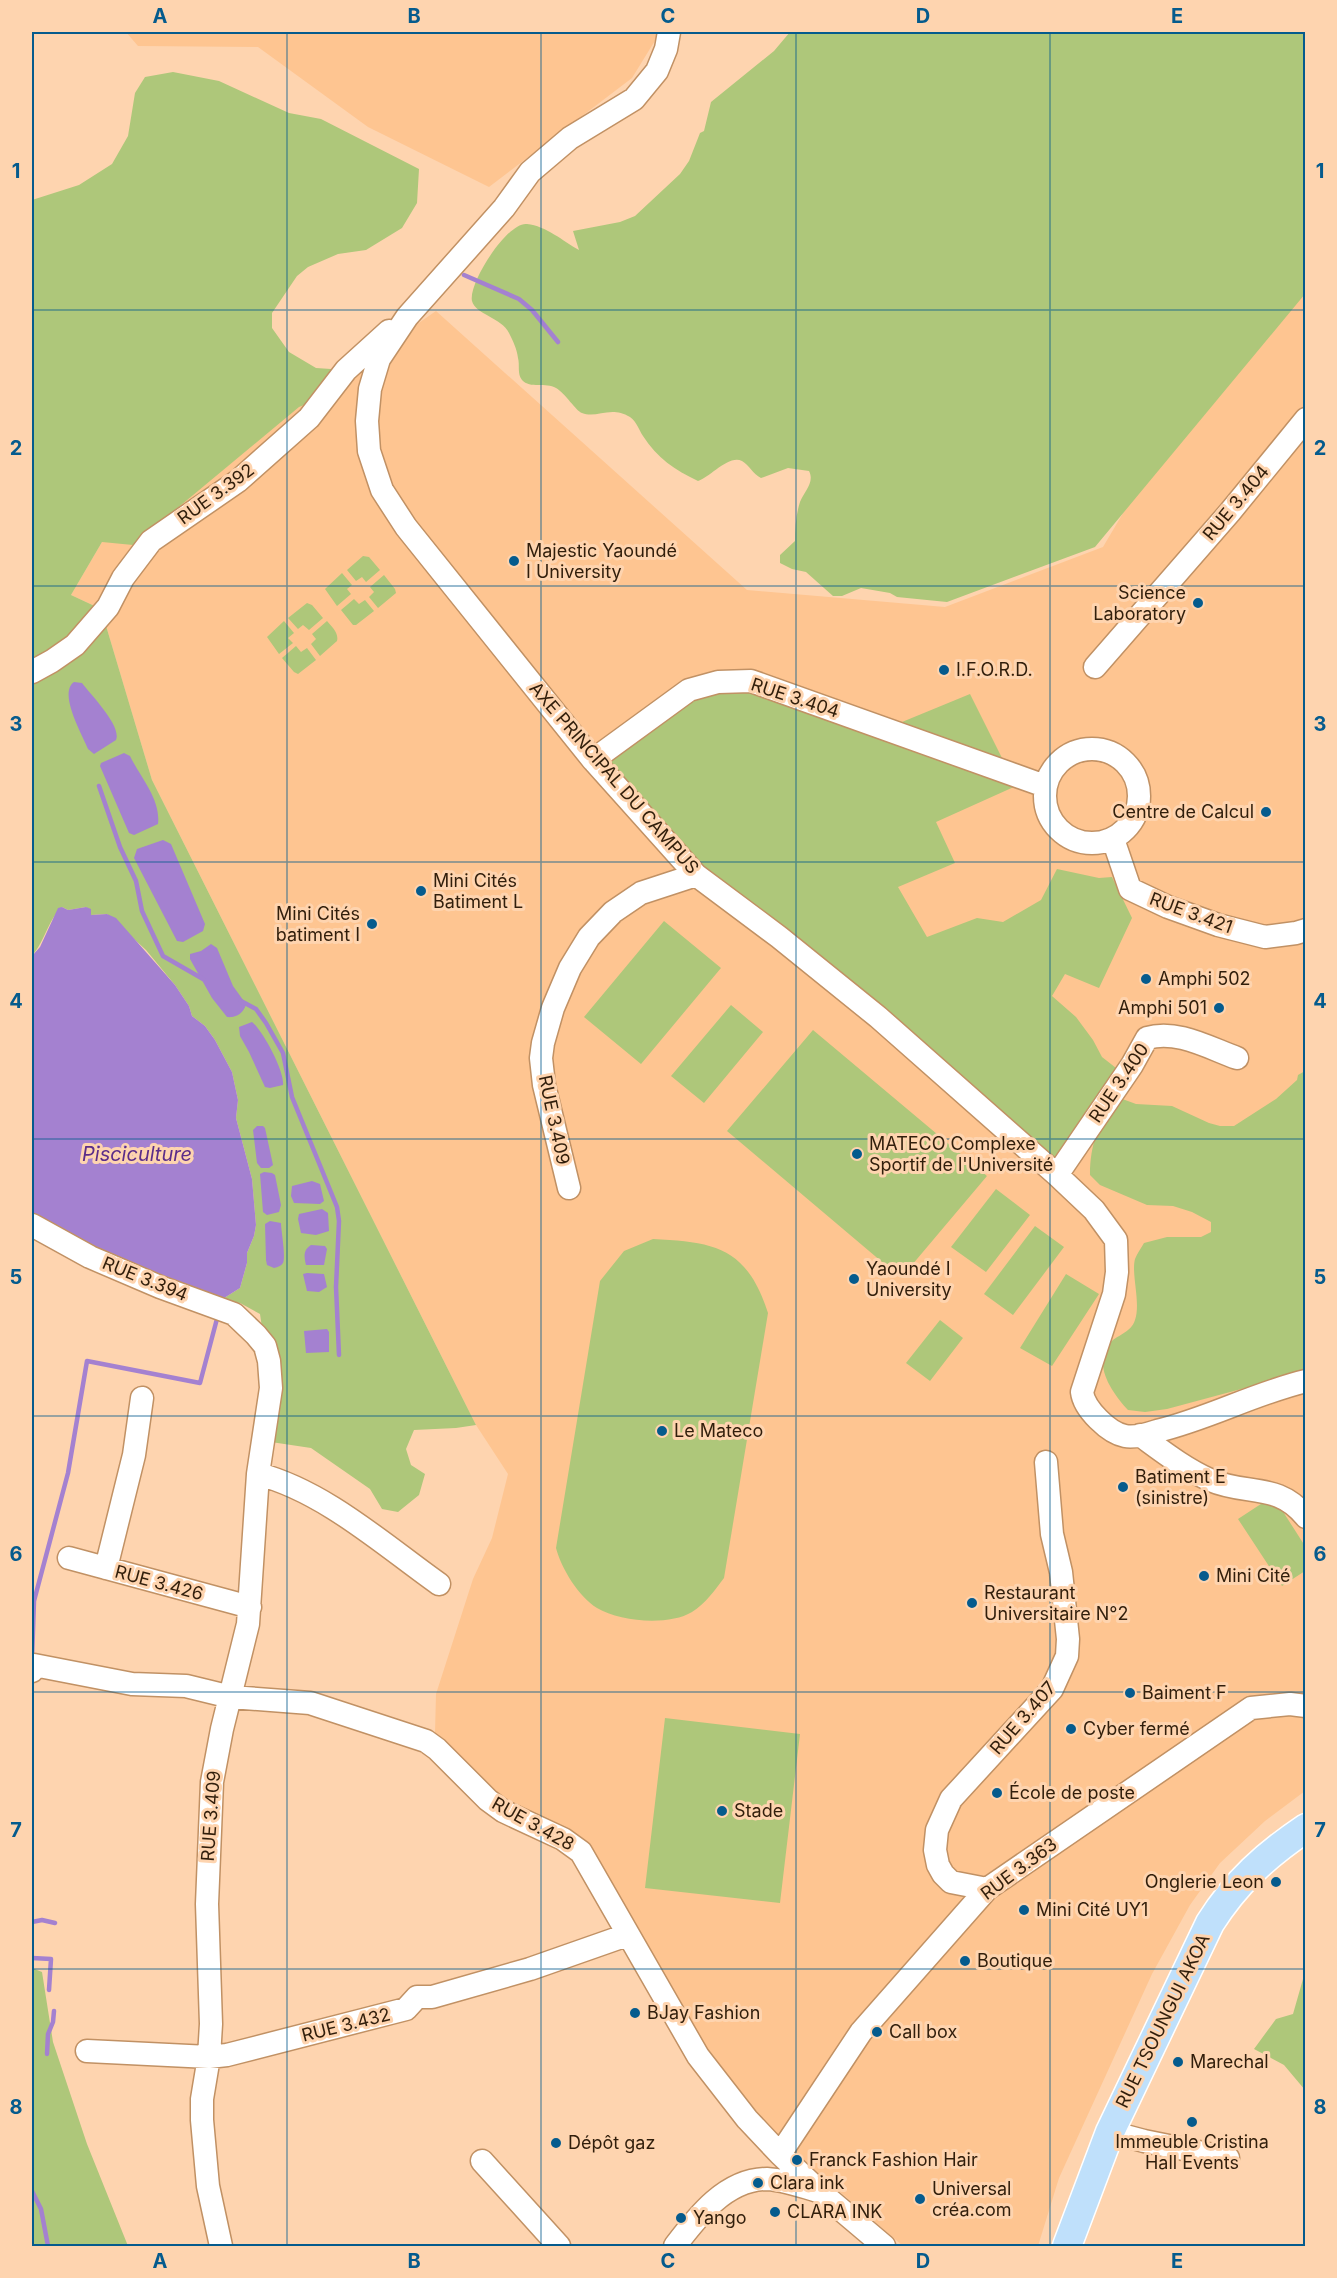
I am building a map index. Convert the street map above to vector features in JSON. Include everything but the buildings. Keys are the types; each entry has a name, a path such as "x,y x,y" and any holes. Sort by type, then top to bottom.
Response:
{"main road":[{"name":"RUE TSOUNGUI AKOA","path":"1067,2247 1110,2132 1210,1923 1224,1900 1242,1878 1284,1842 1305,1828"}],"street":[{"name":"AXE PRINCIPAL DU CAMPUS","path":"669,32 666,50 657,71 634,99 570,138 530,172 504,208 407,317 379,358 370,389 367,421 369,451 382,490 414,537 593,760 696,875 779,937 878,1017 1094,1210 1116,1240 1117,1272 1114,1294 1082,1392 1083,1401 1096,1418 1125,1436 1140,1436 1170,1428 1305,1381"},
{"name":"RUE 3.392","path":"32,672 75,645 108,607 123,578 151,541 238,481 309,418 346,370 365,351 407,317"},
{"name":"RUE 3.404","path":"1095,667 1230,512 1305,419"},
{"name":"RUE 3.404","path":"593,760 689,690 717,682 751,681 1046,786"},
{"path":"1083,749 1110,752 1122,759 1131,769 1140,794 1138,808 1133,821 1113,839 1087,843 1074,840 1053,824 1044,799 1046,786 1050,773 1070,754 1083,749"},
{"name":"RUE 3.421","path":"1113,839 1130,889 1158,903 1218,925 1265,937 1305,930"},
{"name":"RUE 3.409","path":"569,1188 544,1085 541,1058 553,1008 570,968 588,937 613,912 641,893 696,875"},
{"name":"RUE 3.400","path":"1057,1175 1132,1065 1147,1038 1172,1035 1237,1058"},
{"name":"RUE 3.394","path":"32,1224 90,1257 160,1287 234,1314 247,1324 265,1346 269,1361 271,1388"},
{"name":"RUE 3.409","path":"221,2247 208,2186 202,2120 202,2099 210,2057 211,2024 207,1904 212,1782 250,1607 258,1474 271,1388"},
{"path":"106,1568 134,1455 142,1398"},
{"path":"1140,1436 1172,1458 1222,1485 1272,1493 1287,1498 1305,1517"},
{"name":"RUE 3.407","path":"987,1889 951,1882 943,1874 938,1865 935,1850 937,1830 951,1798 1052,1689 1067,1656 1068,1639 1061,1572 1052,1534 1046,1462"},
{"path":"258,1474 275,1478 316,1496 439,1584"},
{"name":"RUE 3.426","path":"69,1558 250,1607"},
{"name":"RUE 3.428","path":"32,1671 34,1665 132,1684 186,1686 231,1697 310,1703 432,1744 488,1800 503,1811 563,1839 581,1852 698,2056 747,2119 780,2154 884,2247"},
{"name":"RUE 3.363","path":"780,2154 861,2032 987,1889 1251,1708 1290,1704 1305,1706"},
{"name":"RUE 3.432","path":"87,2051 210,2057 246,2051 406,2009 417,1997 432,1997 530,1969 627,1935"},
{"path":"1110,2132 1228,2158"},
{"path":"482,2161 559,2247"},
{"path":"675,2247 694,2221 716,2199 741,2185 766,2179 819,2191"}],"shaded area":[{"path":"126,32 658,32 632,78 489,187 368,127 258,47 138,46"},
{"name":"Yaoundé I University","path":"1305,293 1305,1791 1265,1821 1220,1863 1190,1905 1152,1974 1059,2178 1038,2246 903,2246 760,2123 726,2082 580,1843 506,1801 460,1769 435,1733 436,1694 473,1579 492,1538 508,1474 476,1425 152,780 101,609 71,595 102,542 436,311 747,590 945,607 1103,547 1208,369"}],"green space":[{"path":"790,32 1305,32 1305,294 1095,547 947,602 897,597 890,593 861,588 842,596 833,596 806,572 780,563 780,555 795,541 800,502 811,479 809,471 788,468 761,478 742,461 737,460 725,463 698,481 674,468 660,457 630,417 616,412 582,413 556,388 525,383 520,375 517,351 506,328 474,305 472,292 483,268 500,242 519,226 534,225 554,234 579,250 573,231 620,222 635,216 680,174 689,161 700,133 704,131 711,102 774,51"},
{"path":"173,72 219,81 289,113 321,119 419,169 417,203 402,228 366,250 338,254 308,267 297,276 272,313 272,328 289,352 316,368 346,370 327,396 299,407 133,545 102,542 71,595 101,609 152,780 476,1425 414,1430 406,1449 411,1465 425,1474 419,1495 398,1512 382,1509 370,1489 311,1448 271,1442 268,1368 260,1314 240,1303 221,1300 240,1288 247,1263 247,1253 256,1225 252,1179 236,1118 238,1100 232,1072 215,1040 205,1026 192,1016 189,1006 175,985 146,950 107,914 91,915 86,907 68,910 62,907 53,918 32,956 32,200 79,185 112,164 128,136 135,93 145,77"},
{"path":"363,556 369,557 380,570 366,582 362,577 356,581 347,570"},
{"path":"342,573 352,585 347,589 351,594 337,606 325,589"},
{"path":"384,575 396,593 378,608 369,597 374,592 370,587"},
{"path":"354,599 359,604 365,600 374,611 356,625 353,625 341,610"},
{"path":"307,603 312,605 323,618 309,630 303,625 298,629 288,618"},
{"path":"284,621 294,633 288,638 293,643 279,654 267,637"},
{"path":"327,621 336,633 337,641 320,656 311,644 316,639 312,634"},
{"path":"296,646 301,652 307,648 316,660 298,674 282,658"},
{"path":"718,682 885,729 970,694 1016,786 936,822 955,863 898,887 927,937 977,918 1003,922 1041,900 1057,869 1099,878 1112,877 1132,918 1099,988 1065,974 1052,996 1076,1017 1102,1057 1125,1075 1057,1175 696,875 593,760"},
{"path":"664,921 721,968 641,1064 584,1017"},
{"path":"731,1005 763,1032 704,1103 671,1076"},
{"name":"MATECO Complexe Sportif de l'Université","path":"813,1030 987,1176 901,1278 727,1131"},
{"path":"1305,1071 1305,1372 1167,1409 1145,1412 1128,1410 1111,1388 1104,1371 1103,1361 1109,1344 1127,1331 1135,1320 1137,1313 1134,1272 1136,1257 1144,1243 1167,1237 1201,1237 1211,1232 1211,1222 1192,1212 1173,1206 1147,1205 1100,1185 1090,1175 1094,1143 1105,1116 1117,1097 1136,1104 1172,1106 1209,1123 1234,1126 1276,1099 1297,1080 1298,1075"},
{"path":"996,1189 1030,1215 986,1272 951,1247"},
{"path":"1035,1226 1064,1247 1013,1315 984,1294"},
{"name":"Le Mateco","path":"653,1239 695,1243 726,1253 750,1274 760,1291 768,1313 724,1578 705,1601 692,1612 671,1619 644,1621 607,1613 590,1603 572,1581 556,1548 600,1281 624,1251"},
{"path":"1066,1274 1099,1294 1052,1366 1020,1348"},
{"path":"940,1320 963,1338 930,1381 906,1363"},
{"path":"1273,1496 1305,1546 1305,1571 1282,1586 1238,1519"},
{"name":"Stade","path":"665,1718 800,1734 780,1903 645,1888"},
{"path":"32,1968 42,1972 53,2042 87,2144 128,2246 32,2246"},
{"path":"1305,1972 1305,2090 1284,2065 1254,2049 1276,2019 1293,2014"}],"water":[{"path":"74,682 82,683 110,719 117,734 116,740 94,754 88,749 70,704 70,687"},
{"path":"124,753 130,756 149,788 158,815 158,824 134,835 129,833 100,766 101,763"},
{"path":"163,840 171,844 205,924 203,931 183,942 177,941 134,858 137,849"},
{"name":"Pisciculture","path":"86,907 91,909 91,915 107,914 116,918 175,985 189,1006 192,1016 205,1026 215,1040 232,1072 238,1100 236,1118 252,1179 256,1225 247,1253 247,1263 240,1288 221,1300 32,1223 32,956 40,947 58,908 68,910"},
{"path":"211,944 217,948 233,986 246,1004 236,1016 227,1017 212,998 190,959 190,954 201,951"},
{"path":"252,1022 272,1052 281,1071 283,1085 265,1087 240,1036 239,1027"},
{"path":"257,1126 265,1128 273,1165 269,1168 261,1168 257,1163 253,1130"},
{"path":"264,1172 275,1175 281,1205 279,1212 267,1215 263,1212 260,1174"},
{"path":"312,1181 320,1184 324,1201 320,1204 294,1203 291,1196 292,1186"},
{"path":"322,1209 328,1213 329,1231 316,1235 301,1233 299,1214"},
{"path":"270,1221 281,1223 284,1249 283,1263 274,1268 267,1265 266,1260 265,1224"},
{"path":"311,1245 325,1246 327,1249 324,1265 306,1265 305,1254"},
{"path":"303,1274 324,1274 327,1287 319,1292 307,1291"},
{"path":"327,1329 329,1352 306,1353 304,1331"}],"waterway":[{"path":"464,275 519,299 532,310 558,342"},
{"path":"99,786 120,847 136,881 142,911 163,956 203,979"},
{"path":"241,1001 256,1009 283,1053 292,1097 337,1207 339,1221 336,1287 339,1355"},
{"path":"32,1659 34,1601 68,1473 87,1361 200,1383 218,1315"},
{"path":"32,1922 42,1920 55,1923"},
{"path":"32,1958 51,1959 49,1990"},
{"path":"47,2054 48,2034 53,2022 54,2011"},
{"path":"32,2191 41,2209 48,2246"}],"place":[{"name":"Majestic Yaoundé I University","path":"514,561"},
{"name":"Science Laboratory","path":"1198,603"},
{"name":"I.F.O.R.D.","path":"944,670"},
{"name":"Centre de Calcul","path":"1266,812"},
{"name":"Mini Cités Batiment L","path":"421,891"},
{"name":"Mini Cités batiment I","path":"372,924"},
{"name":"Amphi 502","path":"1146,979"},
{"name":"Amphi 501","path":"1219,1008"},
{"name":"MATECO Complexe Sportif de l'Université","path":"857,1154"},
{"name":"Yaoundé I University","path":"854,1279"},
{"name":"Le Mateco","path":"662,1431"},
{"name":"Batiment E (sinistre)","path":"1123,1487"},
{"name":"Mini Cité","path":"1204,1576"},
{"name":"Restaurant Universitaire N°2","path":"972,1603"},
{"name":"Baiment F","path":"1130,1693"},
{"name":"Cyber fermé","path":"1071,1729"},
{"name":"École de poste","path":"997,1793"},
{"name":"Stade","path":"722,1811"},
{"name":"Onglerie Leon","path":"1276,1882"},
{"name":"Mini Cité UY1","path":"1024,1910"},
{"name":"Boutique","path":"965,1961"},
{"name":"BJay Fashion","path":"635,2013"},
{"name":"Call box","path":"877,2032"},
{"name":"Marechal","path":"1178,2062"},
{"name":"Immeuble Cristina Hall Events","path":"1192,2122"},
{"name":"Dépôt gaz","path":"556,2143"},
{"name":"Franck Fashion Hair","path":"797,2160"},
{"name":"Clara ink","path":"758,2183"},
{"name":"Universal créa.com","path":"920,2199"},
{"name":"CLARA INK","path":"775,2212"},
{"name":"Yango","path":"681,2218"}]}
